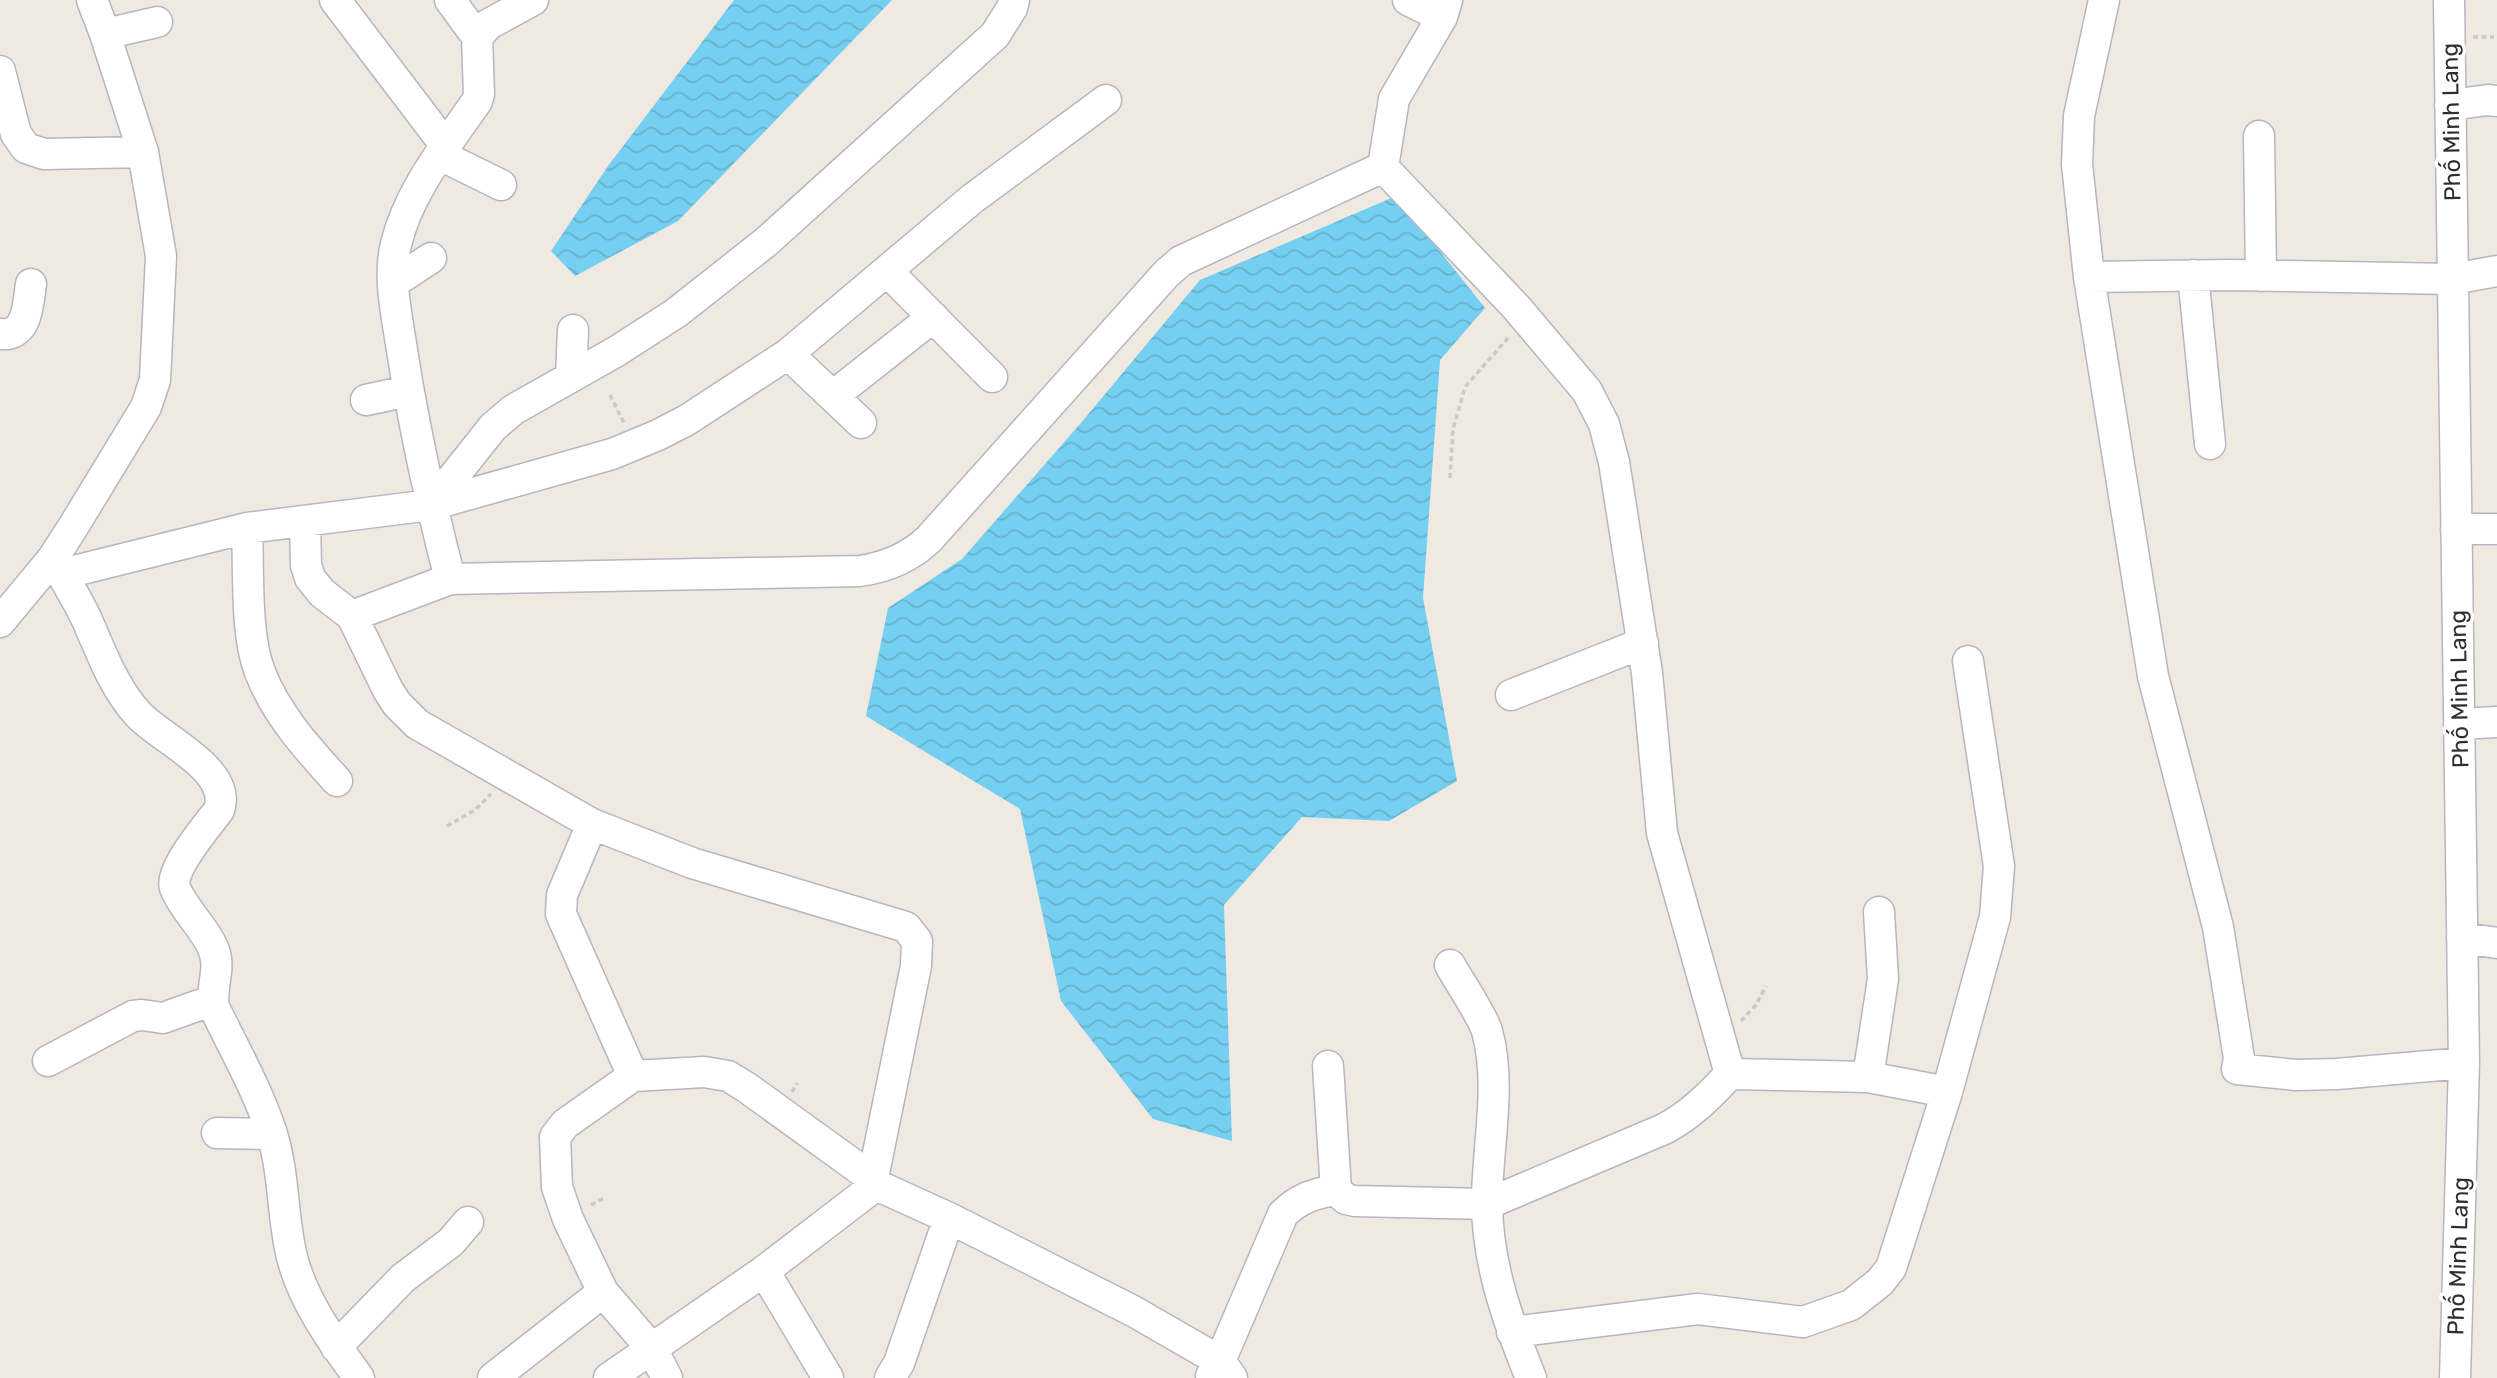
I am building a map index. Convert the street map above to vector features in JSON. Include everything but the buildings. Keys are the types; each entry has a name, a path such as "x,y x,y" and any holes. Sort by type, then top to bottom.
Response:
{"street":[{"path":"0,622 57,566 146,407 155,380 161,257 142,152 92,0"},
{"path":"335,0 443,150 502,185"},
{"path":"450,0 477,37 491,97 477,101 418,187 396,243 393,283 408,391 431,505 450,579"},
{"path":"477,37 489,24 533,0"},
{"path":"431,505 494,428 513,410 676,313 766,242 995,35 1014,0"},
{"path":"1382,167 1394,99 1445,8 1408,0"},
{"path":"2104,0 2079,128 2077,164 2089,277 2153,676 2218,927 2239,1058 2238,1069 2296,1075 2337,1074 2464,1063"},
{"name":"Phố Minh Lang","path":"2449,0 2464,1063 2455,1378"},
{"path":"105,34 157,22"},
{"path":"0,71 16,134 26,148 44,154 142,152"},
{"path":"57,566 247,528 431,505 612,454 687,420 788,354 972,199 1106,100"},
{"path":"2451,105 2497,101"},
{"path":"2259,136 2261,276"},
{"path":"1382,167 1527,320 1587,391 1604,424 1614,462 1643,643 1662,833 1730,1074"},
{"path":"352,617 450,579 860,571 891,564 909,556 929,539 1167,273 1181,261 1382,167"},
{"path":"393,283 431,258"},
{"path":"887,271 992,377"},
{"path":"2089,277 2193,275 2453,279 2497,271"},
{"path":"2193,275 2210,444"},
{"path":"0,334 7,335 18,330 26,317 32,284"},
{"path":"833,397 933,317"},
{"path":"571,377 573,330"},
{"path":"788,354 861,423"},
{"path":"366,400 408,391"},
{"path":"305,522 306,565 310,578 322,593 352,617 397,704 417,724 592,824 692,863 906,928 917,941 916,966 872,1183 867,1192 764,1271 609,1378"},
{"path":"247,528 252,639 260,672 278,707 301,742 337,781"},
{"path":"2456,529 2497,529"},
{"path":"57,566 111,674 138,715 192,756 220,785 222,800 219,810 176,871 174,886 213,947 217,960 213,1000 272,1134 281,1175 293,1260 306,1296 336,1347 359,1378"},
{"path":"1511,695 1643,643"},
{"path":"1512,1332 1698,1309 1803,1322 1851,1305 1881,1282 1891,1268 1947,1092 1995,918 1999,866 1968,661"},
{"path":"2459,724 2497,722"},
{"path":"592,824 562,895 561,914 633,1076"},
{"path":"1868,1077 1883,979 1879,912"},
{"path":"2462,938 2497,943"},
{"path":"1450,965 1486,1029 1493,1079 1487,1204 1495,1275 1512,1332 1531,1378"},
{"path":"48,1061 133,1016 163,1018 213,1000"},
{"path":"1328,1066 1336,1190 1346,1199 1355,1201 1487,1204 1685,1118 1730,1074 1868,1077 1947,1092"},
{"path":"667,1378 652,1349 603,1292 568,1219 557,1187 555,1137 565,1124 633,1076 704,1072 728,1076 865,1173 872,1183 1133,1311 1221,1372 1283,1214 1293,1203 1308,1196 1336,1190"},
{"path":"217,1133 272,1134"},
{"path":"890,1378 900,1363 949,1219"},
{"path":"336,1347 403,1278 451,1242 468,1222"},
{"path":"764,1271 828,1378"},
{"path":"492,1378 603,1292"}],"path":[{"path":"1450,478 1453,429 1465,387 1495,350 1527,320"},
{"path":"610,395 634,444"},
{"path":"447,826 475,810 493,792 503,773"},
{"path":"1721,1039 1756,1005 1766,986"}],"water":[{"path":"734,0 892,0 678,221 575,276 551,251 608,166"},
{"path":"1396,196 1485,308 1440,360 1423,598 1457,781 1389,821 1302,817 1224,905 1232,1141 1153,1119 1061,1001 1020,809 866,716 888,608 962,559 1086,417 1200,280"}]}
